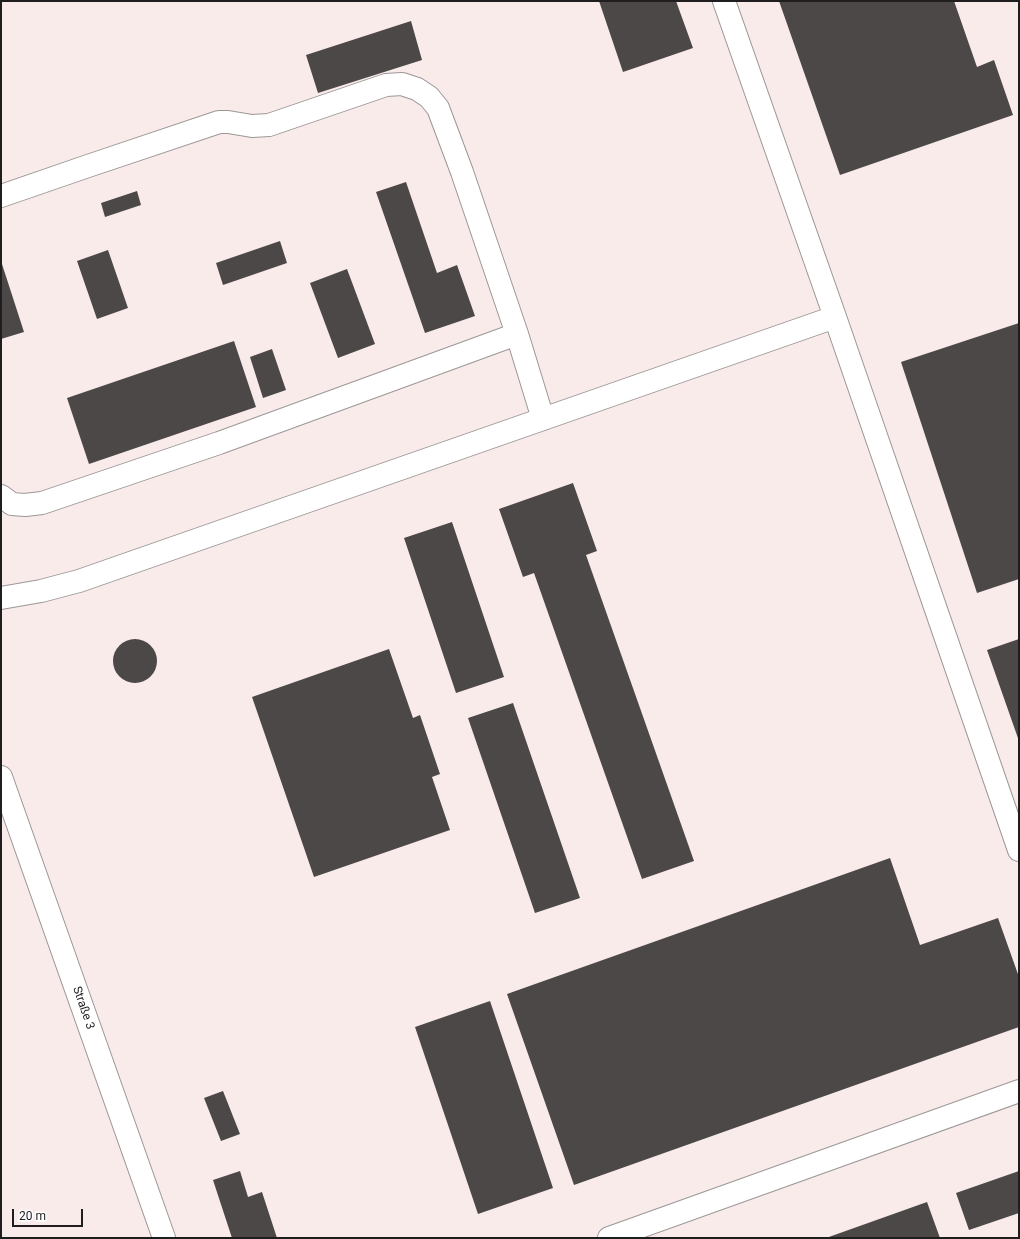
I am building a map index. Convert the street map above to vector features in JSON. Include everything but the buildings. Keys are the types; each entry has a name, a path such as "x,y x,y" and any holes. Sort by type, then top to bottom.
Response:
{"lane":[{"path":"724,1 1019,850"},
{"path":"1,196 220,122 252,126 269,125 386,85 402,84 417,89 429,97 438,108 462,172 517,334 543,419"},
{"path":"1,598 79,582 835,317"},
{"path":"1,496 12,504 25,505 42,503 219,443 517,334"},
{"name":"Straße 3","path":"1,777 164,1238"},
{"path":"609,1238 1019,1090"}],"shaded area":[{"path":"1,1 1019,1 1019,1238 1,1238"}]}
